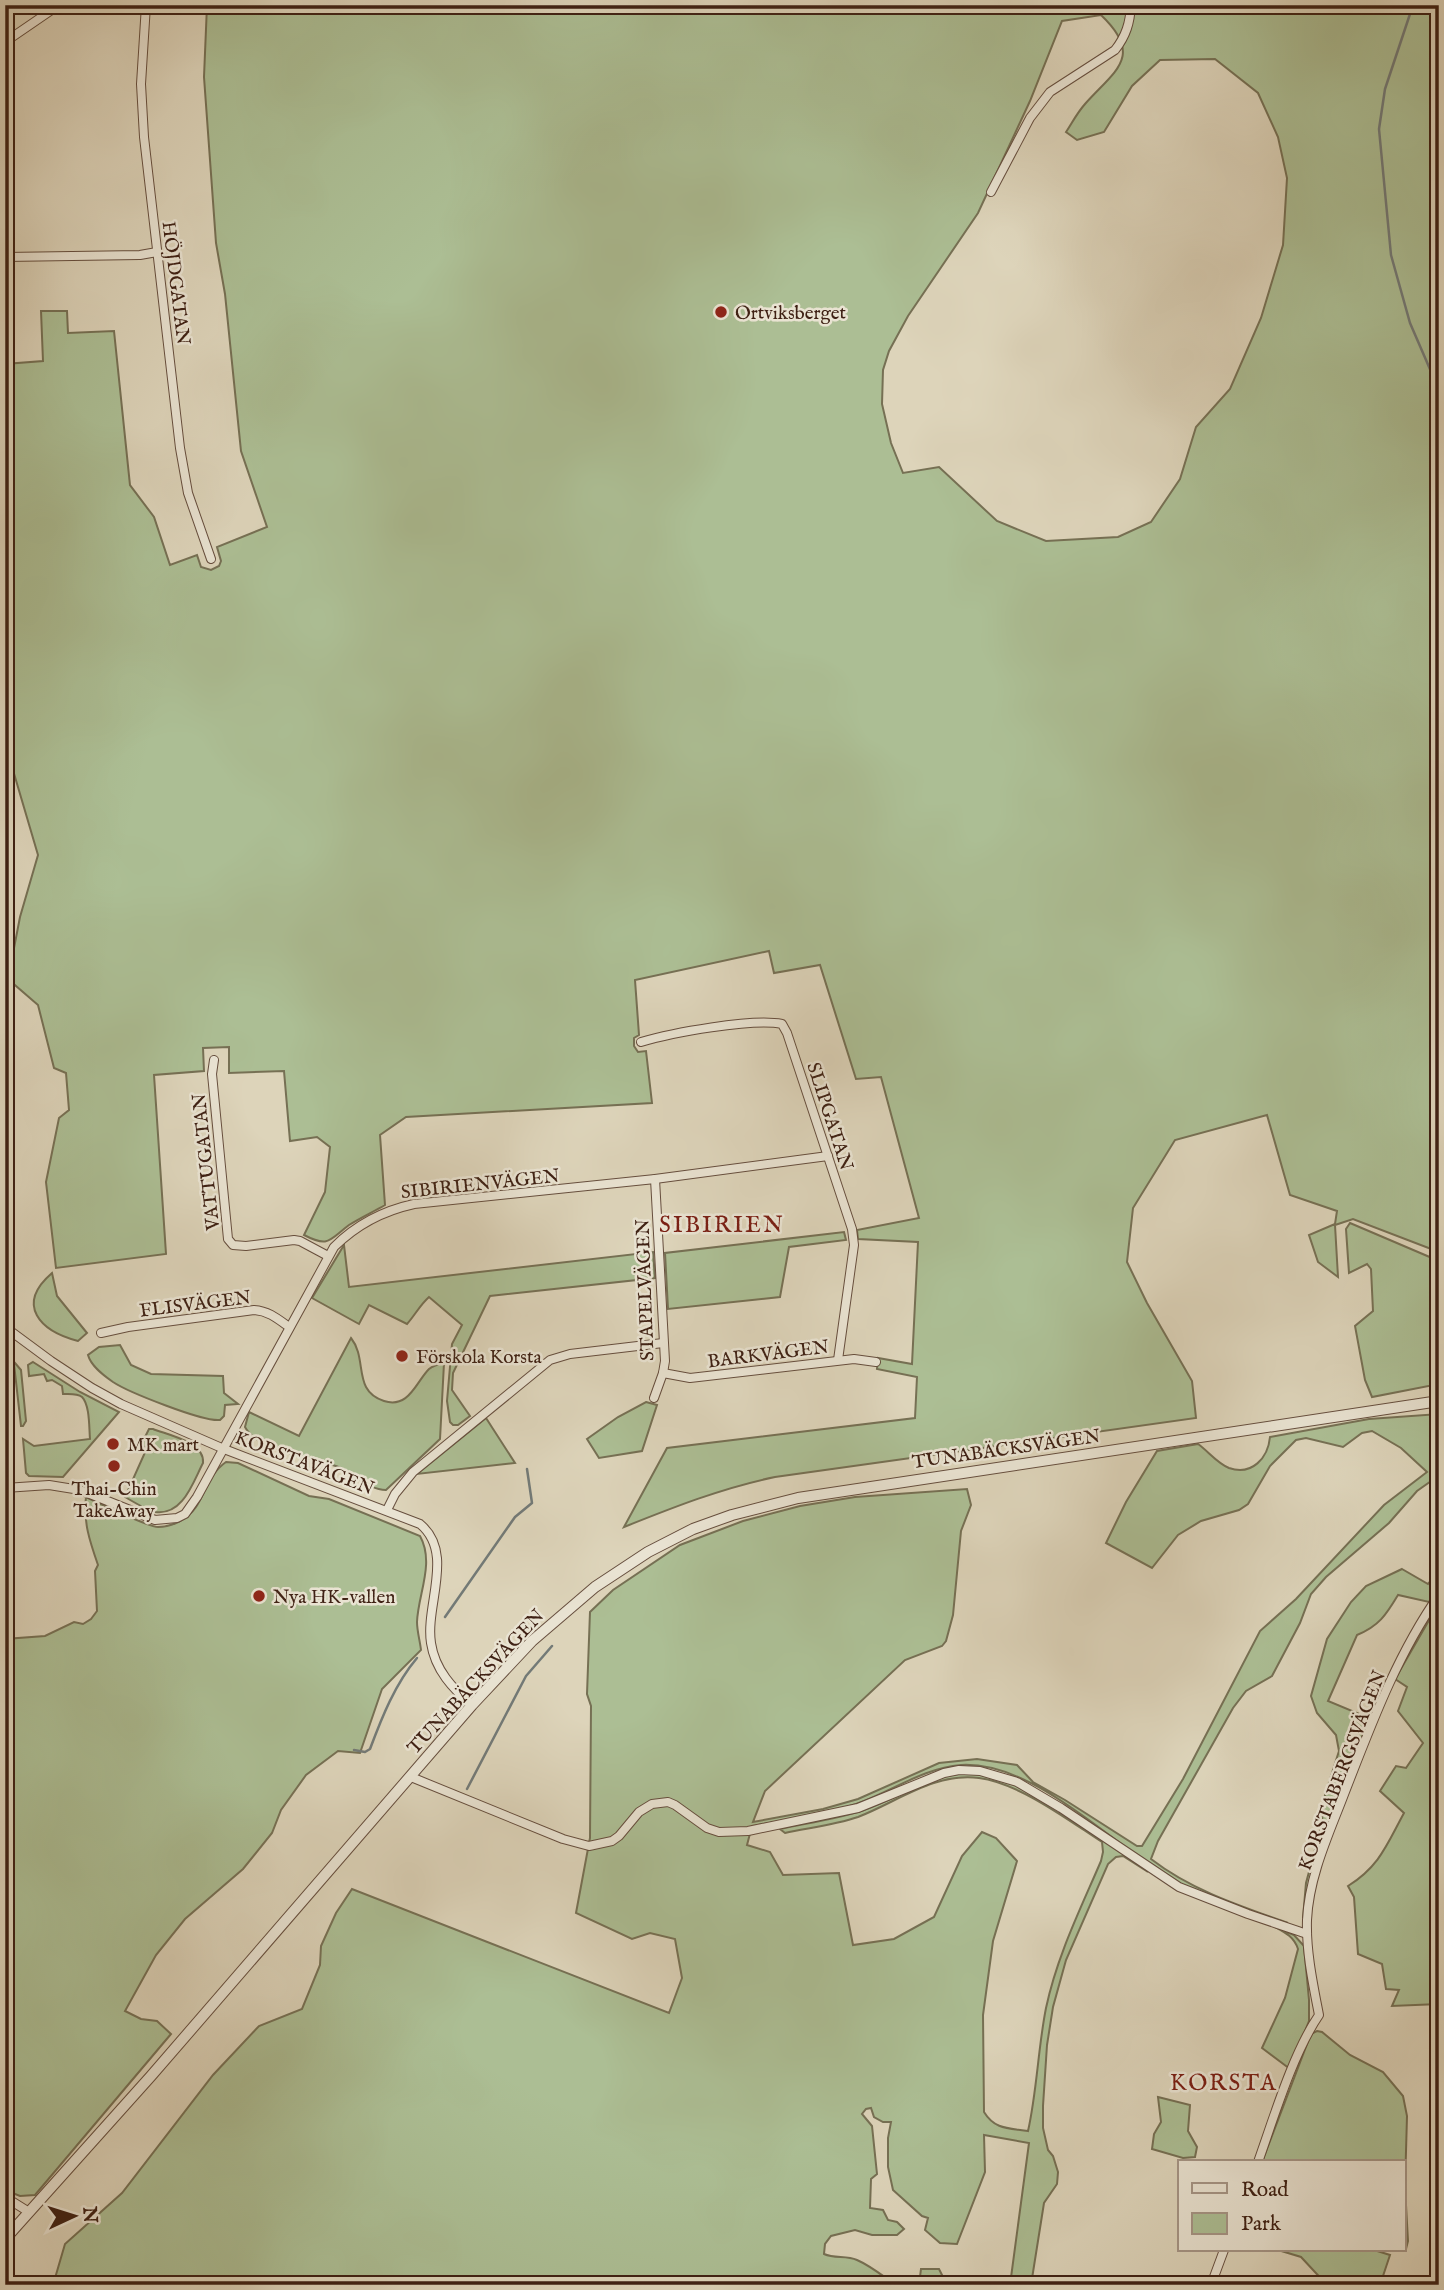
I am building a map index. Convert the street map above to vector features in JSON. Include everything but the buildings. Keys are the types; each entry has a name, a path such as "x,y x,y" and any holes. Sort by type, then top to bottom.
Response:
{"street":[{"path":"5,42 59,5"},
{"name":"HÖJDGATAN","path":"146,5 141,84 157,252 188,493 211,559"},
{"path":"990,191 1030,118 1051,92 1115,50 1123,41 1131,5"},
{"path":"5,257 139,255 157,252"},
{"name":"SLIPGATAN","path":"641,1042 660,1036 775,1023 782,1024 788,1033 852,1229 854,1245 838,1360"},
{"name":"VATTUGATAN","path":"215,1060 212,1074 228,1239 233,1244 246,1247 300,1241 328,1256"},
{"name":"SIBIRIENVÄGEN","path":"5,1488 49,1485 80,1490 155,1520 166,1520 185,1514 224,1449 334,1247 362,1224 394,1209 414,1204 655,1179 828,1156"},
{"name":"STAPELVÄGEN","path":"654,1398 665,1361 655,1179"},
{"path":"5,1225 9,1294 5,1312"},
{"name":"FLISVÄGEN","path":"101,1333 254,1310 263,1311 289,1327"},
{"name":"KORSTAVÄGEN","path":"5,1327 30,1347 102,1393 148,1417 420,1524 433,1538 438,1558 431,1611 431,1643 441,1672 457,1693 472,1706"},
{"path":"387,1510 395,1493 413,1472 550,1360 570,1354 663,1343"},
{"name":"BARKVÄGEN","path":"663,1373 690,1378 838,1360 876,1362"},
{"name":"TUNABÄCKSVÄGEN","path":"5,2239 532,1641 594,1587 648,1552 693,1529 732,1515 798,1498 1439,1401"},
{"name":"KORSTABERGSVÄGEN","path":"1259,2160 1292,2071 1310,2028 1319,2015 1307,1934 1308,1910 1320,1857 1383,1697 1409,1643 1439,1595"},
{"path":"411,1777 562,1839 589,1846 611,1841 619,1836 639,1812 652,1804 668,1802 707,1828 719,1832 748,1831 858,1808 944,1773 959,1770 980,1771 1017,1782 1179,1887 1307,1934"},
{"path":"5,2197 29,2212"},
{"path":"1211,2285 1223,2252"}],"green space":[{"path":"207,5 1439,5 1439,1252 1353,1219 1335,1225 1338,1277 1318,1262 1309,1235 1335,1224 1337,1211 1290,1195 1267,1115 1175,1140 1133,1208 1127,1262 1147,1303 1192,1381 1196,1418 775,1477 717,1492 624,1527 667,1448 915,1418 917,1377 877,1369 878,1358 912,1364 918,1242 858,1239 857,1230 919,1218 881,1077 856,1079 820,965 774,973 769,951 635,980 639,1035 634,1038 634,1046 638,1052 646,1051 652,1103 406,1117 380,1135 385,1205 324,1242 304,1235 325,1192 330,1147 317,1137 290,1141 284,1071 229,1073 229,1047 203,1048 204,1071 154,1075 166,1254 56,1268 46,1182 59,1118 69,1110 66,1073 54,1068 38,1005 8,979 20,917 38,855 5,743 5,364 43,361 41,311 67,311 68,333 114,331 130,485 154,517 170,565 197,555 201,567 211,570 219,566 221,561 217,547 267,527 241,451 225,294 216,243 204,77","holes":["1101,15 1121,42 1123,53 1120,63 1082,107 1066,132 1077,140 1104,132 1132,86 1160,60 1215,59 1258,93 1278,137 1287,178 1283,245 1261,318 1230,389 1196,427 1180,479 1151,522 1118,537 1046,541 997,521 939,467 903,473 891,443 882,404 883,370 889,351 908,316 978,213 1030,101 1062,21"]},
{"path":"1350,1223 1439,1261 1439,1384 1372,1397 1365,1380 1355,1326 1373,1311 1371,1269 1367,1264 1349,1273 1346,1229"},
{"path":"844,1232 846,1240 789,1247 780,1297 668,1309 665,1253"},
{"path":"344,1245 349,1287 653,1252 655,1278 490,1296 453,1373 452,1390 470,1416 458,1425 453,1425 450,1422 447,1401 452,1344 462,1325 429,1297 407,1324 369,1305 359,1324 312,1298"},
{"path":"52,1273 57,1296 87,1333 78,1341 53,1331 43,1324 37,1315 35,1296"},
{"path":"351,1338 359,1355 368,1390 384,1401 393,1402 406,1398 429,1369 444,1363 440,1439 386,1490 374,1487 331,1464 262,1443 245,1427 249,1412 299,1436"},
{"path":"120,1345 131,1365 151,1374 223,1376 224,1393 238,1404 225,1405 224,1416 220,1420 211,1419 166,1406 121,1387 98,1370 88,1355 99,1347"},
{"path":"33,1362 80,1392 119,1412 63,1477 29,1476 26,1473 23,1439 34,1446 90,1439 85,1401 80,1396 63,1394 62,1386 52,1380 47,1381 44,1374 29,1376 28,1365"},
{"path":"15,1363 21,1370 26,1421 23,1426 21,1426"},
{"path":"646,1402 657,1405 642,1451 599,1458 587,1439 618,1417"},
{"path":"1439,1414 1439,1484 1434,1479 1417,1491 1389,1523 1326,1577 1311,1594 1300,1623 1272,1676 1246,1691 1233,1708 1158,1841 1151,1859 1199,1888 1288,1923 1226,1904 1182,1885 1145,1862 1043,1789 988,1767 947,1767 920,1775 843,1808 752,1826 747,1845 770,1852 783,1875 839,1873 853,1945 894,1939 934,1917 962,1856 982,1832 996,1838 1017,1861 993,1941 983,2015 984,2112 998,2125 1028,2131 1046,2008 1056,1970 1101,1861 1102,1842 1043,1804 1010,1787 994,1781 963,1777 932,1784 849,1820 785,1833 780,1829 864,1810 945,1776 980,1775 1005,1781 1058,1807 1148,1872 1123,1856 1116,1857 1108,1864 1066,1960 1053,2007 1047,2045 1043,2106 1043,2128 1048,2150 1058,2172 1057,2184 1044,2203 1031,2285 1010,2285 1029,2143 984,2135 985,2172 957,2244 940,2243 925,2230 928,2218 922,2216 893,2190 888,2167 891,2122 883,2122 874,2117 871,2108 862,2114 872,2126 877,2174 871,2179 870,2208 883,2210 888,2220 897,2222 904,2229 897,2235 872,2235 855,2230 831,2236 825,2244 824,2254 857,2260 896,2285 53,2285 65,2244 122,2193 213,2075 259,2026 302,2009 320,1965 321,1946 336,1913 352,1889 669,2013 682,1978 675,1939 650,1933 632,1939 576,1913 590,1838 591,1706 587,1694 590,1612 613,1590 680,1545 743,1521 800,1506 855,1497 967,1489 971,1505 961,1531 953,1615 946,1641 942,1646 905,1660 765,1791 753,1822 823,1809 858,1799 939,1763 977,1759 1017,1765 1033,1782 1137,1846 1142,1846 1183,1779 1260,1631 1296,1599 1384,1505 1427,1472 1401,1448 1372,1431 1362,1433 1343,1447 1306,1438 1296,1440 1270,1466 1248,1504 1239,1510 1201,1521 1178,1535 1152,1568 1106,1543 1126,1502 1157,1451 1198,1444 1225,1466 1237,1470 1245,1469 1252,1467 1262,1458 1270,1437 1369,1419"},
{"path":"486,1418 515,1463 417,1474"},
{"path":"149,1429 184,1440 202,1456 203,1463 186,1496 173,1509 165,1512 151,1511 125,1497 147,1448 141,1445"},
{"path":"226,1462 238,1463 309,1496 329,1499 420,1536 426,1557 417,1622 421,1650 382,1689 360,1753 338,1751 306,1775 281,1810 272,1833 243,1869 185,1919 156,1955 125,2011 141,2019 157,2021 171,2034 35,2195 20,2196 5,2190 5,1639 45,1636 74,1622 83,1624 97,1611 95,1571 98,1565 86,1523 86,1497 144,1523 158,1527 169,1526 193,1511 212,1477"},
{"path":"1402,1569 1428,1584 1439,1571 1439,1588 1429,1602 1398,1595 1381,1619 1357,1635 1328,1701 1369,1718 1318,1856 1303,1918 1306,1883 1321,1828 1325,1795 1339,1751 1336,1735 1317,1713 1311,1696 1327,1639 1351,1602 1366,1586"},
{"path":"1439,1603 1439,2004 1392,2006 1399,1990 1386,1989 1382,1964 1358,1954 1354,1897 1348,1886 1375,1862 1404,1813 1380,1791 1396,1766 1406,1768 1423,1743 1398,1711 1407,1687 1395,1679"},
{"path":"1275,1927 1294,1935 1304,1946 1309,2021 1290,2069 1262,2048 1285,1998 1298,1949 1292,1938"},
{"path":"1322,2032 1350,2055 1383,2072 1403,2096 1407,2116 1406,2160 1263,2160 1311,2034"},
{"path":"1158,2097 1190,2105 1188,2131 1197,2147 1195,2157 1183,2158 1152,2149 1154,2134 1161,2122"},
{"path":"1406,2205 1408,2241 1406,2249"},
{"path":"1285,2252 1380,2252 1390,2255 1380,2285 1327,2285 1301,2257"},
{"path":"921,2269 939,2269 944,2279 943,2285 926,2285 920,2277"}],"waterway":[{"path":"1413,5 1385,89 1379,129 1391,255 1410,323 1439,390"},
{"path":"445,1617 515,1517 532,1503 527,1469"},
{"path":"467,1789 526,1676 552,1646"},
{"path":"354,1750 365,1752 370,1749 384,1713 417,1658"}],"place":[{"name":"Ortviksberget","path":"721,312"},
{"name":"Förskola Korsta","path":"402,1356"},
{"name":"MK mart","path":"113,1444"},
{"name":"Thai-Chin TakeAway","path":"114,1466"},
{"name":"Nya HK-vallen","path":"259,1596"}],"district":[{"name":"SIBIRIEN","path":"722,1224"},
{"name":"KORSTA","path":"1224,2082"}]}
